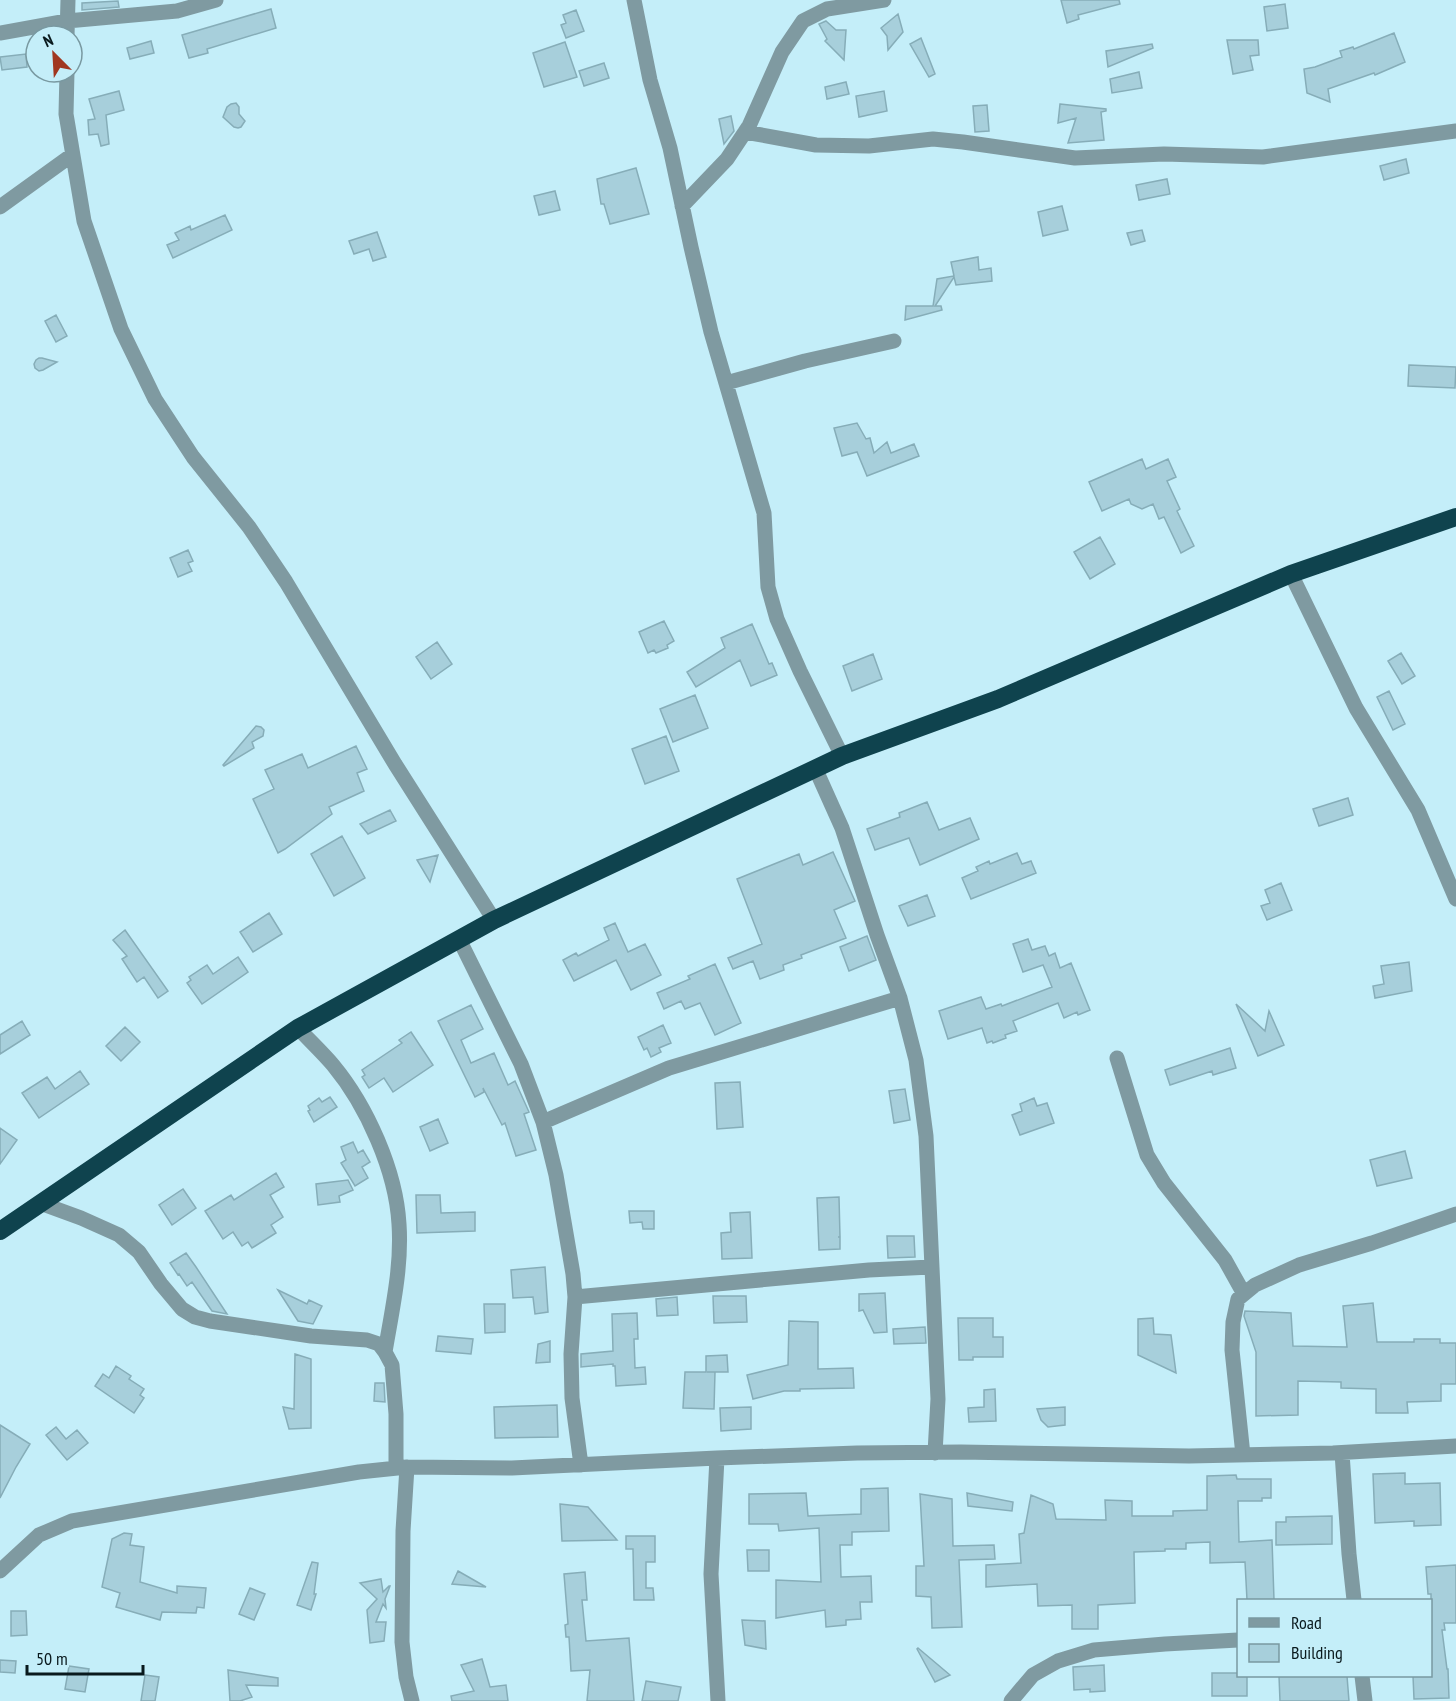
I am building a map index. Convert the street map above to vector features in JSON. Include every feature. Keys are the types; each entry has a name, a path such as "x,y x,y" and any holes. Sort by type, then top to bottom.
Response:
{"highway":[{"path":"0,1231 298,1028 494,920 842,756 998,699 1291,574 1456,517"}],"street":[{"path":"67,24 68,0"},
{"path":"84,26 177,11 216,0"},
{"path":"634,0 650,80 670,148 709,321 764,513 768,587 777,619 842,756"},
{"path":"682,206 727,159 745,132 782,52 803,21 827,9 884,0"},
{"path":"0,33 24,32"},
{"path":"67,84 66,114 84,221 121,329 155,399 193,457 249,527 279,573 494,920"},
{"path":"745,132 816,145 869,146 933,139 1075,158 1164,153 1263,157 1456,131"},
{"path":"0,207 72,155"},
{"path":"726,383 806,361 894,341"},
{"path":"1291,574 1356,708 1418,810 1456,899"},
{"path":"816,770 842,828 900,998 916,1060 926,1136 938,1399 935,1453"},
{"path":"459,939 521,1064 543,1122 556,1175 575,1297 571,1354 572,1398 581,1465"},
{"path":"543,1122 669,1068 900,998"},
{"path":"298,1028 333,1065 363,1110 384,1158 395,1192 399,1224 399,1268 385,1352"},
{"path":"1117,1058 1147,1155 1164,1184 1226,1260 1244,1294"},
{"path":"40,1203 119,1235 139,1252 182,1309 195,1317 310,1336 367,1340 379,1344 385,1352 392,1365 402,1467 402,1642 406,1677 412,1701"},
{"path":"1243,1455 1232,1350 1233,1322 1238,1299 1255,1285 1299,1265 1456,1214"},
{"path":"575,1297 869,1270 931,1267"},
{"path":"0,1571 39,1535 72,1521 359,1472 402,1467 512,1468 857,1453 1243,1455 1342,1453 1456,1446"},
{"path":"1342,1453 1354,1599"},
{"path":"717,1458 711,1574 718,1701"},
{"path":"1011,1701 1033,1675 1058,1661 1094,1650 1237,1640"},
{"path":"1362,1677 1365,1701"}],"building":[{"path":"1061,0 1119,0 1120,4 1078,15 1079,19 1067,23"},
{"path":"118,1 119,7 82,10 82,3"},
{"path":"1285,4 1288,28 1267,31 1264,7"},
{"path":"271,9 276,28 207,49 208,53 189,58 182,35"},
{"path":"576,10 584,31 566,38 561,25 566,23 563,15"},
{"path":"898,14 903,32 888,50 887,36 881,28"},
{"path":"826,21 836,30 846,30 844,60 825,41 827,39 819,24"},
{"path":"1394,33 1405,62 1375,75 1374,73 1328,89 1330,102 1307,93 1304,69 1342,57 1340,51 1353,47 1354,49"},
{"path":"921,38 935,74 929,77 910,44"},
{"path":"1227,40 1258,40 1259,55 1250,56 1253,70 1233,74"},
{"path":"151,41 154,53 130,59 127,48"},
{"path":"565,42 577,77 544,87 533,53"},
{"path":"1152,44 1153,48 1108,67 1106,51"},
{"path":"24,54 24,67 2,70 0,57"},
{"path":"604,63 609,78 584,86 579,71"},
{"path":"1139,72 1142,88 1112,93 1110,79"},
{"path":"846,82 849,94 827,99 825,87"},
{"path":"119,91 124,110 106,115 109,144 101,146 98,134 89,135 88,120 95,119 89,99"},
{"path":"884,91 887,111 859,117 856,96"},
{"path":"236,103 239,107 239,114 245,121 238,128 223,117 227,107"},
{"path":"1060,104 1106,109 1101,112 1104,140 1068,143 1076,118 1058,123"},
{"path":"987,105 989,131 975,132 973,106"},
{"path":"731,116 734,131 724,144 719,119"},
{"path":"1406,159 1409,173 1384,180 1380,166"},
{"path":"636,168 649,214 610,224 604,204 601,204 597,179"},
{"path":"1167,179 1170,194 1139,200 1136,185"},
{"path":"555,191 560,210 539,215 534,196"},
{"path":"1062,206 1068,230 1043,236 1038,212"},
{"path":"225,215 232,230 173,258 167,245 179,240 175,233 190,226 191,230"},
{"path":"1142,230 1145,241 1131,245 1127,233"},
{"path":"377,232 386,257 373,261 369,249 354,254 349,241"},
{"path":"978,257 979,270 991,268 992,281 956,285 954,277 935,306 941,306 942,310 905,320 906,306 933,306 937,279 954,276 951,262"},
{"path":"56,315 67,336 56,342 45,321"},
{"path":"39,358 57,362 39,371 34,364"},
{"path":"1409,365 1456,367 1455,388 1408,386"},
{"path":"857,423 866,439 870,438 874,453 887,442 891,453 914,444 919,456 867,476 857,452 842,456 834,428"},
{"path":"1142,459 1146,469 1168,459 1176,477 1167,481 1180,509 1177,511 1194,546 1181,553 1164,517 1159,519 1153,504 1142,509 1131,504 1129,499 1102,511 1089,482"},
{"path":"1100,537 1115,564 1090,579 1074,552"},
{"path":"188,550 193,561 188,563 192,571 178,577 170,558"},
{"path":"664,621 674,641 667,645 668,648 656,653 654,650 648,653 639,632"},
{"path":"752,624 769,664 772,663 777,675 751,686 740,660 696,687 687,672 725,648 721,638"},
{"path":"437,642 452,664 431,679 416,657"},
{"path":"1401,653 1415,676 1402,684 1388,661"},
{"path":"873,654 882,679 852,691 843,666"},
{"path":"1389,691 1405,724 1393,730 1377,697"},
{"path":"695,695 708,728 673,742 660,709"},
{"path":"256,726 264,730 263,736 252,742 254,748 224,766 223,765"},
{"path":"666,736 679,771 645,784 632,749"},
{"path":"356,746 367,769 357,773 364,791 329,807 332,814 278,853 253,799 274,789 265,770 302,754 308,768"},
{"path":"1348,798 1353,815 1319,826 1313,809"},
{"path":"927,802 939,830 970,818 979,839 920,865 909,838 875,850 867,829 900,817 899,813"},
{"path":"390,810 396,821 368,834 360,824"},
{"path":"342,836 365,878 334,896 311,854"},
{"path":"833,852 855,901 834,910 846,938 801,955 802,958 783,965 784,970 760,979 753,961 733,969 728,958 762,944 737,879 799,854 803,865"},
{"path":"1017,853 1022,864 1031,861 1036,873 971,899 962,878 978,871 976,867 989,861 990,864"},
{"path":"438,855 430,882 417,860"},
{"path":"1281,883 1292,910 1267,920 1261,906 1270,903 1265,890"},
{"path":"927,895 935,916 908,926 899,906"},
{"path":"269,913 282,934 253,952 240,932"},
{"path":"615,923 628,952 645,944 661,975 631,990 616,960 574,981 563,960 576,953 578,956 609,940 604,928"},
{"path":"125,930 168,991 158,998 144,977 137,982 122,959 127,956 113,940"},
{"path":"867,936 876,960 849,971 840,947"},
{"path":"1028,939 1032,950 1045,946 1049,956 1055,953 1060,968 1071,963 1090,1010 1078,1015 1077,1012 1064,1018 1058,1003 1013,1021 1017,1031 993,1043 992,1041 987,1043 982,1028 948,1039 939,1011 981,997 986,1009 1001,1004 1002,1006 1052,987 1043,965 1023,972 1013,944"},
{"path":"238,957 248,972 202,1004 187,983 191,980 189,977 207,965 213,974"},
{"path":"1409,962 1412,991 1375,998 1373,986 1384,984 1381,966"},
{"path":"715,964 741,1023 715,1035 700,1003 685,1009 681,1001 664,1009 657,993 690,979 688,976"},
{"path":"1236,1004 1265,1031 1269,1011 1284,1045 1258,1056"},
{"path":"471,1005 483,1029 461,1040 471,1063 494,1053 508,1085 515,1081 529,1112 524,1114 536,1150 516,1156 505,1123 502,1125 483,1088 484,1092 475,1097 438,1021"},
{"path":"22,1021 30,1035 0,1054 0,1035"},
{"path":"663,1025 671,1043 659,1048 661,1052 651,1057 647,1048 644,1050 638,1037"},
{"path":"125,1027 140,1042 121,1061 106,1046"},
{"path":"411,1032 433,1065 393,1092 384,1078 369,1088 362,1077 365,1075 362,1070 402,1043 399,1040"},
{"path":"1230,1048 1236,1068 1213,1075 1212,1071 1170,1085 1165,1070"},
{"path":"80,1071 89,1084 39,1118 22,1093 47,1077 55,1089"},
{"path":"740,1082 743,1127 717,1129 715,1083"},
{"path":"905,1089 910,1120 894,1123 889,1091"},
{"path":"330,1097 337,1107 314,1122 308,1106 319,1098 322,1102"},
{"path":"1034,1098 1037,1106 1047,1103 1054,1123 1020,1135 1012,1115 1022,1111 1020,1104"},
{"path":"438,1119 448,1143 430,1151 420,1127"},
{"path":"0,1128 17,1140 0,1164"},
{"path":"353,1142 358,1153 363,1150 370,1162 362,1167 368,1178 355,1186 341,1163 346,1160 341,1147"},
{"path":"1405,1151 1412,1178 1377,1186 1370,1160"},
{"path":"276,1173 284,1187 270,1195 283,1217 271,1225 276,1233 252,1248 248,1242 242,1246 233,1232 223,1239 205,1211 231,1195 234,1200"},
{"path":"348,1180 353,1190 339,1196 340,1202 318,1205 316,1184"},
{"path":"183,1189 196,1208 172,1225 159,1205"},
{"path":"416,1195 440,1195 441,1213 475,1212 475,1231 417,1233"},
{"path":"839,1197 840,1249 819,1250 817,1198"},
{"path":"629,1211 654,1211 654,1229 643,1229 642,1222 630,1223"},
{"path":"750,1212 752,1258 722,1259 721,1233 731,1232 730,1213"},
{"path":"887,1236 914,1236 915,1257 888,1258"},
{"path":"186,1253 227,1314 212,1311 192,1282 187,1286 178,1275 170,1263"},
{"path":"545,1267 548,1312 535,1314 533,1297 513,1298 511,1270"},
{"path":"278,1290 307,1304 309,1300 322,1306 313,1324 298,1321"},
{"path":"885,1293 887,1332 874,1333 863,1310 859,1311 859,1294"},
{"path":"713,1296 746,1296 747,1322 714,1323"},
{"path":"677,1297 678,1315 657,1316 656,1299"},
{"path":"1373,1303 1377,1342 1440,1339 1440,1343 1456,1343 1456,1384 1441,1384 1441,1401 1407,1402 1408,1413 1376,1413 1376,1389 1341,1388 1341,1382 1298,1381 1298,1415 1256,1416 1256,1352 1244,1316 1245,1311 1291,1313 1293,1346 1347,1347 1343,1306"},
{"path":"484,1304 505,1304 505,1332 485,1333"},
{"path":"637,1313 638,1339 634,1339 635,1368 645,1367 646,1384 616,1386 613,1364 581,1367 581,1354 613,1351 612,1314"},
{"path":"958,1318 993,1318 993,1337 1003,1337 1003,1357 973,1357 973,1360 959,1360"},
{"path":"1153,1318 1154,1334 1171,1335 1176,1373 1138,1355 1138,1319"},
{"path":"789,1321 818,1322 818,1369 853,1368 854,1388 800,1389 800,1391 784,1391 753,1399 747,1375 788,1365"},
{"path":"925,1327 926,1343 894,1344 893,1329"},
{"path":"438,1336 473,1339 471,1354 436,1351"},
{"path":"550,1341 550,1362 536,1363 538,1344"},
{"path":"295,1354 311,1359 311,1428 289,1429 283,1407 294,1409"},
{"path":"727,1355 728,1372 715,1372 714,1409 683,1408 685,1372 706,1372 706,1356"},
{"path":"116,1366 144,1389 140,1395 144,1398 134,1413 95,1386 103,1374 109,1378"},
{"path":"375,1383 384,1383 385,1402 374,1401"},
{"path":"995,1389 996,1421 969,1422 968,1408 984,1407 984,1390"},
{"path":"557,1405 558,1437 495,1438 494,1407"},
{"path":"751,1407 751,1429 721,1431 720,1408"},
{"path":"1065,1407 1065,1425 1048,1427 1041,1420 1037,1409"},
{"path":"0,1425 30,1444 0,1498"},
{"path":"56,1427 66,1439 77,1430 88,1443 67,1460 46,1435"},
{"path":"1405,1473 1405,1484 1440,1483 1441,1525 1414,1526 1414,1521 1375,1523 1373,1474"},
{"path":"1236,1475 1237,1479 1271,1479 1271,1498 1262,1498 1262,1501 1238,1501 1239,1542 1272,1540 1274,1599 1247,1599 1245,1562 1210,1563 1210,1542 1186,1543 1186,1549 1134,1552 1135,1603 1098,1605 1098,1629 1072,1629 1072,1605 1038,1606 1037,1584 986,1587 986,1565 1021,1563 1019,1534 1024,1533 1031,1495 1053,1504 1056,1519 1106,1520 1105,1500 1132,1501 1132,1516 1173,1516 1173,1511 1207,1510 1207,1476"},
{"path":"888,1488 889,1531 852,1532 852,1545 840,1545 841,1577 871,1576 872,1602 860,1602 861,1619 846,1620 846,1625 826,1627 825,1610 776,1618 776,1580 821,1582 819,1528 779,1531 778,1524 749,1524 749,1494 806,1493 808,1516 861,1514 861,1489"},
{"path":"967,1493 1013,1502 1012,1511 968,1506"},
{"path":"920,1494 952,1499 953,1546 994,1545 995,1559 959,1560 962,1627 932,1628 931,1597 916,1596 916,1566 924,1566"},
{"path":"560,1504 588,1507 617,1540 562,1541"},
{"path":"1332,1516 1332,1544 1276,1545 1276,1522 1286,1522 1286,1517"},
{"path":"124,1533 132,1534 130,1545 144,1547 140,1582 177,1593 177,1586 206,1588 204,1608 197,1607 196,1613 162,1612 160,1620 116,1607 120,1593 102,1587 112,1539"},
{"path":"626,1536 655,1536 655,1562 646,1562 646,1588 653,1588 654,1600 634,1600 633,1549 626,1549"},
{"path":"747,1550 769,1550 769,1571 748,1571"},
{"path":"312,1562 318,1563 314,1594 316,1594 311,1610 297,1605"},
{"path":"1456,1565 1456,1623 1444,1623 1445,1630 1442,1630 1448,1669 1449,1698 1414,1699 1413,1677 1432,1677 1432,1599 1431,1594 1428,1594 1426,1567"},
{"path":"458,1571 486,1587 452,1584"},
{"path":"585,1572 587,1600 582,1600 586,1641 629,1638 634,1701 587,1701 590,1670 571,1671 569,1637 566,1637 565,1625 568,1624 564,1574"},
{"path":"381,1579 383,1592 390,1586 385,1599 386,1608 383,1604 376,1622 386,1622 384,1641 370,1643 367,1610 377,1599 360,1583"},
{"path":"250,1588 265,1594 254,1620 239,1614"},
{"path":"11,1611 26,1611 27,1635 11,1636"},
{"path":"742,1620 765,1621 766,1649 745,1645"},
{"path":"918,1648 950,1675 935,1682"},
{"path":"482,1659 490,1687 506,1685 508,1701 452,1701 451,1696 474,1691 461,1665"},
{"path":"0,1660 16,1661 15,1673 0,1672"},
{"path":"1104,1665 1105,1691 1074,1690 1073,1667"},
{"path":"69,1666 89,1669 85,1692 65,1689"},
{"path":"228,1670 278,1678 278,1686 246,1685 252,1697 230,1701"},
{"path":"1212,1673 1237,1673 1237,1677 1247,1677 1247,1696 1212,1696"},
{"path":"145,1675 159,1677 155,1701 141,1701"},
{"path":"1279,1677 1347,1677 1349,1701 1280,1701"},
{"path":"646,1681 681,1687 678,1701 642,1701"}]}
